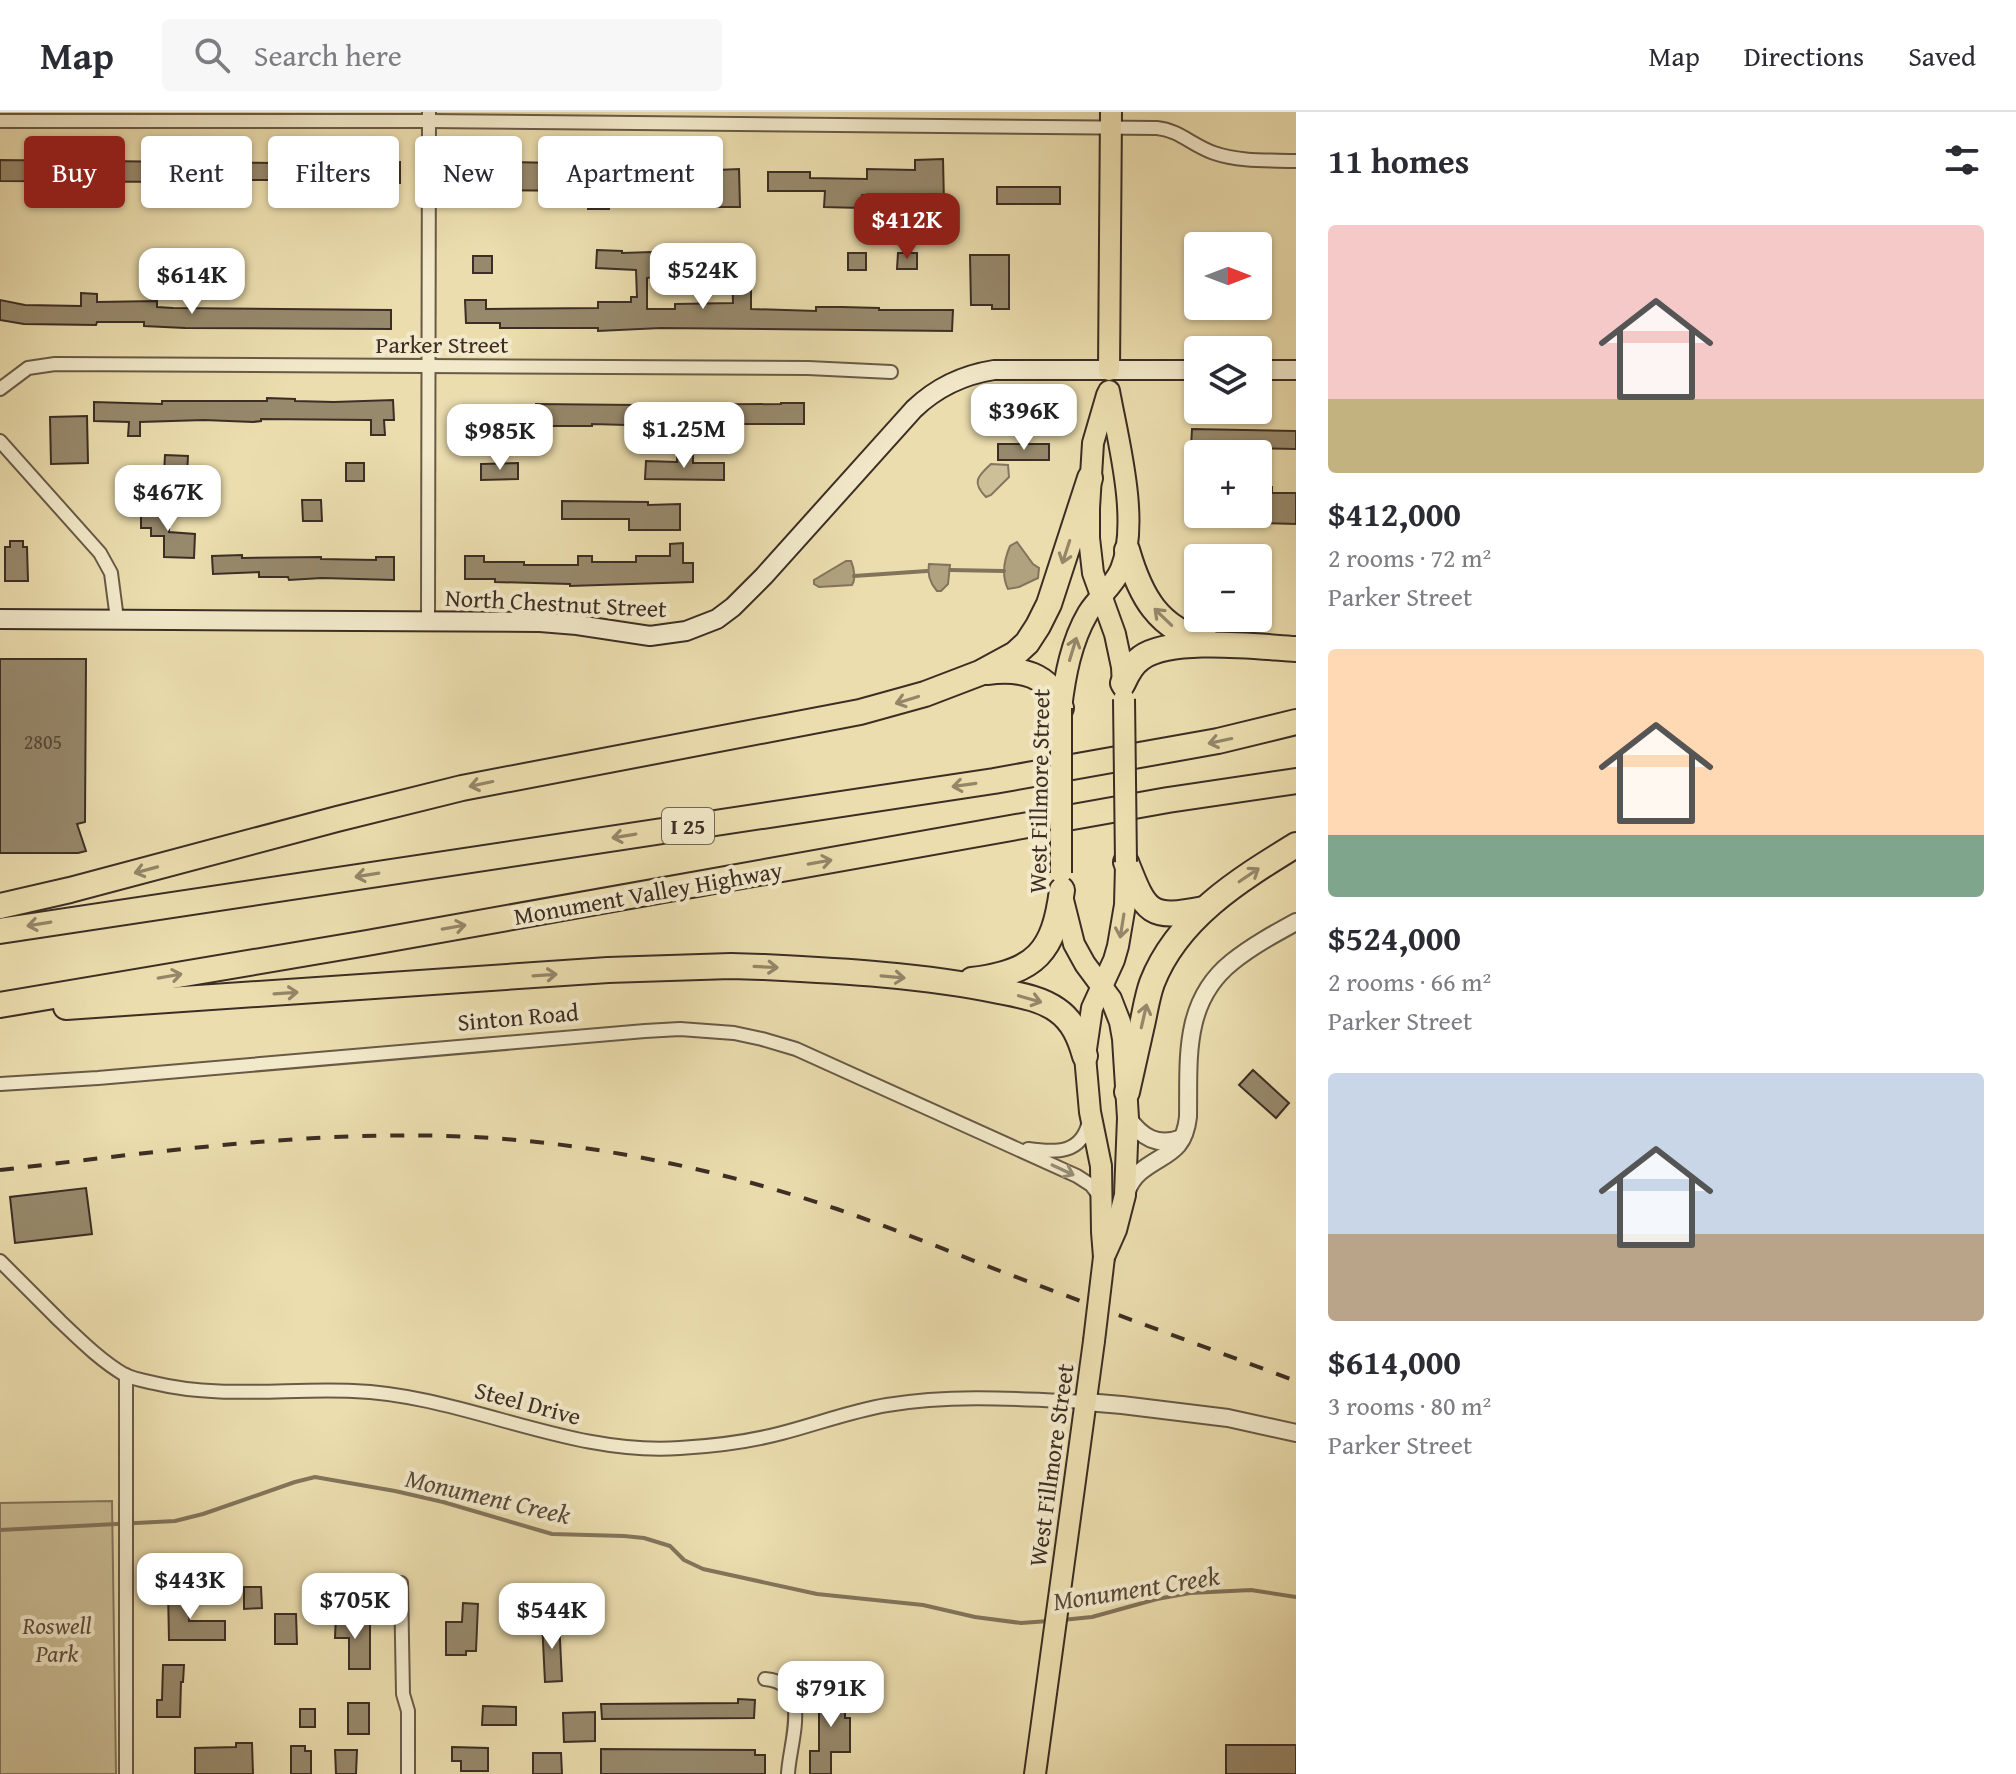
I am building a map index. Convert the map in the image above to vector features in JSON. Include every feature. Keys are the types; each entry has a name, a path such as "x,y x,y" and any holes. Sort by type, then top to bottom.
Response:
{"highway":[{"path":"0,906 475,785 869,710 925,694 980,673 1015,654 1038,626 1049,604 1090,478"},
{"path":"1127,550 1146,599 1169,624 1194,638 1233,646"},
{"path":"1124,691 1130,670 1137,661 1155,651 1233,646 1296,649"},
{"path":"980,673 1011,671 1033,675 1051,688 1061,708"},
{"name":"I 25","path":"0,931 994,781 1218,741 1296,722"},
{"name":"Monument Valley Highway","path":"0,1008 1168,800 1296,781"},
{"path":"1127,1092 1151,985 1175,941 1204,909 1296,845"},
{"path":"1126,862 1139,895 1151,908 1170,914 1204,909"},
{"path":"954,982 1002,975 1036,957 1052,936 1057,922 1062,881"},
{"path":"0,1008 653,968 762,967 954,982 1019,995 1063,1014 1079,1037 1085,1056"}],"main road":[{"name":"West Fillmore Street","path":"1104,1257 1116,1230 1125,1195 1127,1092 1120,1022 1111,999 1074,944 1066,916 1062,881 1061,708 1075,640 1089,612 1118,575 1127,550 1125,480 1109,391 1111,120"},
{"name":"North Chestnut Street","path":"0,619 559,623 650,636 669,634 706,624 725,614 751,590 914,409 940,387 965,376 994,370 1184,370"},
{"path":"1272,370 1296,370"},
{"name":"West Fillmore Street","path":"1035,1774 1104,1257 1101,1166 1090,1112 1085,1056 1089,1020 1095,998 1118,946 1125,905 1124,691 1115,634 1095,579 1089,520 1095,436 1109,391"}],"street":[{"path":"428,621 429,117"},
{"path":"0,121 429,117 1111,120 1166,129 1211,153 1236,159 1296,161"},
{"name":"Parker Street","path":"0,389 28,368 55,364 808,368 891,372"},
{"path":"0,441 100,553 111,573 117,619"},
{"path":"1125,1195 1139,1173 1170,1153 1182,1138 1188,1117 1191,1036 1204,994 1233,961 1296,922"},
{"name":"Sinton Road","path":"0,1084 698,1029 752,1037 796,1049 1088,1182 1102,1201"},
{"name":"Sinton Road","path":"1017,1148 1047,1152 1069,1149 1085,1135 1090,1112"},
{"path":"1128,1118 1138,1131 1155,1141 1167,1143 1182,1138"},
{"name":"Steel Drive","path":"0,1261 77,1337 126,1375 176,1388 209,1391 385,1393 438,1403 595,1443 676,1449 743,1442 876,1407 915,1402 965,1399 1086,1402"},
{"path":"126,1375 126,1774"},
{"path":"1086,1402 1228,1418 1296,1433"},
{"path":"401,1583 408,1774"},
{"path":"765,1679 781,1683 789,1690 796,1707 788,1774"}],"green space":[{"path":"991,464 1008,465 1009,477 986,497 978,479"},
{"name":"Roswell Park","path":"112,1501 116,1774 0,1774 0,1503"}],"shaded area":[{"path":"1017,542 1039,568 1038,578 1008,589 1005,562 1010,546"},
{"path":"851,561 853,567 852,585 819,587 814,584 814,580"},
{"path":"929,564 950,565 948,584 941,591 937,591 931,582"}],"building":[{"path":"943,159 944,203 915,203 915,195 862,195 861,208 824,207 825,191 768,191 768,172 810,172 810,178 867,179 867,169 915,170 915,160"},
{"path":"0,160 24,160 24,181 0,181"},
{"path":"125,161 141,161 141,182 125,182"},
{"path":"522,162 538,163 538,190 522,190"},
{"path":"252,163 268,163 268,180 252,180"},
{"path":"739,169 740,207 723,207 723,170"},
{"path":"997,187 1060,187 1060,204 997,204"},
{"path":"194,249 212,250 211,267 194,267"},
{"path":"597,250 652,252 653,277 647,278 647,309 675,309 675,304 733,303 732,270 751,270 751,309 816,311 816,307 842,307 953,310 952,331 661,328 598,331 598,328 500,328 500,323 466,323 465,300 486,300 486,309 598,308 598,302 631,302 631,297 637,297 636,270 596,268"},
{"path":"698,251 721,251 721,268 698,268"},
{"path":"848,253 866,253 866,270 848,270"},
{"path":"898,253 917,253 917,269 897,269"},
{"path":"970,255 1009,255 1009,309 971,305"},
{"path":"473,256 492,256 492,273 473,273"},
{"path":"81,293 97,294 97,302 157,301 157,307 173,308 391,310 391,329 185,328 144,326 144,322 24,324 0,320 0,300 25,305 81,306"},
{"path":"267,398 334,402 393,400 394,420 384,420 385,435 371,435 371,420 261,419 253,422 140,422 140,436 128,436 129,422 94,421 94,402 162,404 162,401 267,401"},
{"path":"804,403 804,424 485,426 485,432 465,431 466,423 462,423 463,408 498,409 498,406 536,404"},
{"path":"87,416 88,463 51,464 50,417"},
{"path":"1192,429 1296,431 1296,449 1272,449 1272,440 1191,440"},
{"path":"998,444 1049,444 1049,460 998,460"},
{"path":"165,455 188,456 187,474 164,473"},
{"path":"677,456 693,456 693,463 724,463 724,480 645,479 646,461 677,462"},
{"path":"346,463 364,463 364,481 346,481"},
{"path":"518,463 518,479 481,480 481,464"},
{"path":"1272,493 1296,493 1296,524 1272,523"},
{"path":"302,500 321,500 322,521 303,521"},
{"path":"562,501 680,504 680,530 629,530 629,519 562,519"},
{"path":"141,507 169,508 169,532 195,534 194,558 164,557 164,536 151,536 151,528 141,528"},
{"path":"10,541 23,541 23,547 27,547 28,581 5,581 5,547 10,547"},
{"path":"683,543 683,563 693,563 693,582 570,586 465,579 465,556 484,556 484,562 524,562 524,565 578,565 578,556 592,556 592,562 636,562 636,556 670,556 670,544"},
{"path":"242,555 242,558 376,560 376,557 394,557 394,580 289,580 288,577 259,577 259,572 213,574 212,556"},
{"path":"0,659 86,659 85,822 77,824 86,851 0,853"},
{"path":"1253,1070 1289,1103 1276,1118 1239,1085"},
{"path":"86,1188 92,1234 15,1243 10,1197"},
{"path":"244,1587 261,1587 262,1608 244,1609"},
{"path":"168,1590 190,1591 189,1621 225,1621 225,1640 169,1640"},
{"path":"502,1595 531,1595 530,1617 501,1617"},
{"path":"463,1603 478,1604 476,1651 466,1651 466,1655 446,1655 446,1622 462,1622"},
{"path":"275,1614 296,1614 297,1644 275,1644"},
{"path":"336,1615 351,1615 351,1621 370,1622 370,1669 349,1669 349,1638 335,1638"},
{"path":"559,1620 562,1681 545,1682 542,1621"},
{"path":"163,1665 184,1665 180,1717 157,1717 157,1700 162,1700"},
{"path":"819,1686 845,1686 845,1718 850,1718 850,1752 831,1752 831,1774 810,1774 810,1751 819,1751"},
{"path":"738,1699 755,1700 754,1718 602,1719 601,1704 738,1703"},
{"path":"348,1703 369,1703 369,1734 348,1734"},
{"path":"483,1706 516,1707 516,1725 482,1725"},
{"path":"300,1709 315,1709 315,1727 300,1727"},
{"path":"595,1712 595,1741 564,1742 563,1713"},
{"path":"236,1743 252,1743 253,1774 195,1774 195,1748 236,1747"},
{"path":"1226,1745 1296,1745 1296,1774 1226,1774"},
{"path":"291,1746 305,1746 305,1751 311,1751 311,1774 291,1774"},
{"path":"452,1747 488,1748 488,1771 461,1771 461,1761 452,1761"},
{"path":"601,1749 755,1750 755,1755 765,1755 765,1774 601,1774"},
{"path":"335,1750 357,1750 356,1774 336,1774"},
{"path":"533,1753 561,1753 562,1774 533,1774"}],"waterway":[{"path":"950,570 1004,571"},
{"path":"854,576 927,571"},
{"name":"Monument Creek","path":"0,1530 175,1521 315,1477 443,1502 552,1534 644,1538 670,1546 684,1560 703,1569 817,1594 923,1605 975,1617 1021,1623 1049,1621"},
{"name":"Monument Creek","path":"1062,1620 1092,1617 1190,1593 1251,1590 1296,1597"}],"railway":[{"path":"0,1170 208,1146 347,1137 416,1135 486,1138 591,1149 733,1178 837,1209 1296,1381"}]}
